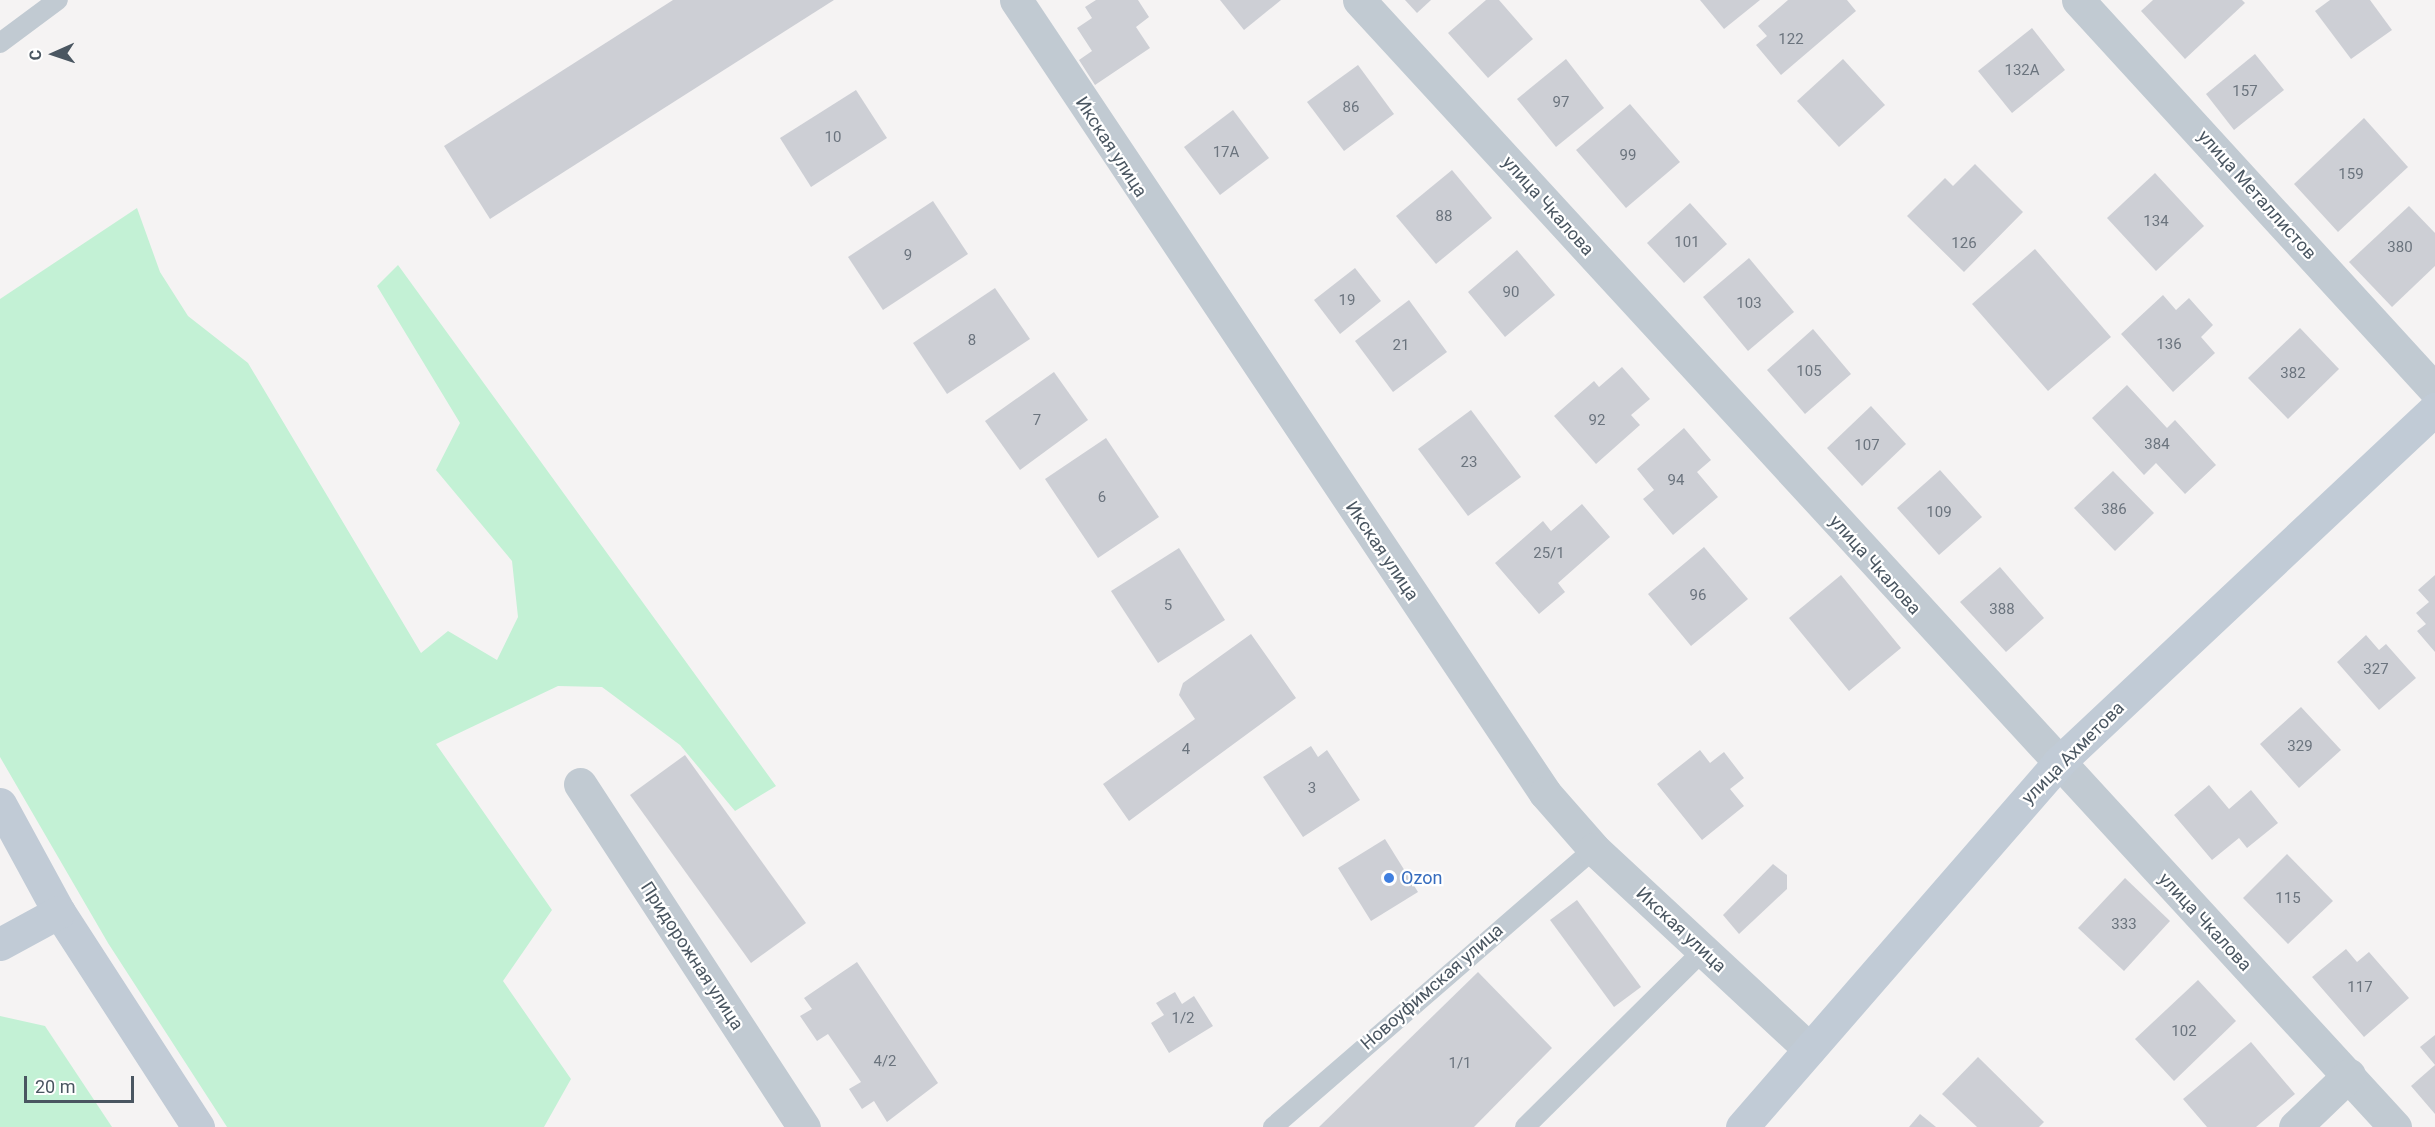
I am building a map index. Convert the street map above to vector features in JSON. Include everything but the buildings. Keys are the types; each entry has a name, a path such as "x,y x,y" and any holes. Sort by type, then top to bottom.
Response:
{"main road":[{"name":"улица Ахметова","path":"1742,1127 2057,764 2435,409"},
{"path":"0,804 59,912 198,1127"},
{"path":"0,944 59,912"}],"street":[{"name":"Икская улица","path":"1016,0 1545,793 1594,849 1809,1049"},
{"name":"улица Чкалова","path":"1359,0 2057,764 2395,1127"},
{"name":"улица Металлистов","path":"2078,0 2435,390"},
{"name":"Придорожная улица","path":"580,784 804,1127"},
{"path":"2295,1127 2349,1075"}],"lane":[{"path":"0,43 58,0"},
{"name":"Новоуфимская улица","path":"1273,1127 1594,849"},
{"path":"1525,1127 1703,951"}],"green space":[{"path":"137,208 160,272 188,316 248,363 421,653 448,631 497,660 518,617 512,561 436,470 460,423 377,286 398,265 776,786 735,811 680,745 602,687 558,686 436,744 552,910 503,981 571,1079 544,1127 227,1127 108,943 0,757 0,299"},
{"path":"0,1016 45,1026 112,1127 0,1127"}],"place":[{"name":"Ozon","path":"1389,878"}]}
